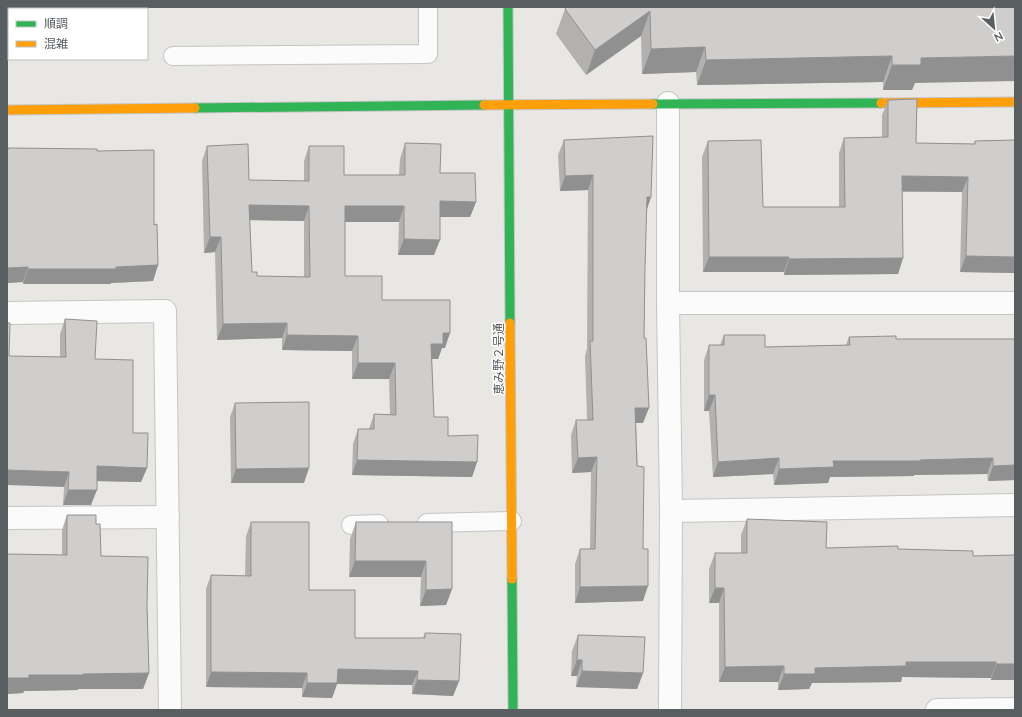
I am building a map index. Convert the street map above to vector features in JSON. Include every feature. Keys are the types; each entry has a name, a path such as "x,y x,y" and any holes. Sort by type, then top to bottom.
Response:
{"street":[{"name":"恵み野２号通","path":"508,7 514,710"},
{"path":"7,110 509,106 668,103 1015,102"},
{"path":"668,103 668,303 671,511 670,710"},
{"path":"668,303 1015,303"},
{"path":"7,313 165,311 170,710"},
{"path":"671,511 1015,505"},
{"path":"7,518 168,517"},
{"path":"937,710 1015,709"}],"lane":[{"path":"173,56 428,54 428,7"},
{"path":"351,525 512,521"}],"building":[{"path":"25,7 95,7 95,8"},
{"path":"567,7 1015,7 1015,56 921,58 921,65 892,65 892,56 706,60 705,47 651,49 650,11 595,50 565,9"},
{"path":"917,99 916,143 975,144 975,141 1015,140 1015,257 966,256 968,177 902,176 903,258 789,259 789,257 709,257 708,141 761,140 763,207 845,207 844,138 888,137 888,100"},
{"path":"653,136 651,197 647,197 645,268 644,338 646,338 649,408 635,408 637,466 644,467 643,549 648,549 648,586 580,587 580,549 595,549 597,457 578,458 576,420 593,420 590,341 593,341 593,175 565,176 564,140"},
{"path":"405,143 441,144 440,173 475,173 476,202 440,201 440,240 404,239 404,206 345,206 345,276 382,276 382,300 450,300 450,333 443,333 443,344 431,344 434,417 448,417 448,436 478,435 477,462 357,460 358,429 374,429 374,414 396,415 395,363 358,363 358,336 287,335 287,323 223,324 221,237 210,237 207,146 248,144 249,180 309,181 309,146 344,146 344,175 405,175","holes":["249,205 309,206 310,277 257,276 257,272 252,272"]},
{"path":"8,148 97,149 97,151 154,150 154,225 157,224 158,265 116,267 116,269 7,268"},
{"path":"65,319 97,321 95,359 133,360 133,433 148,433 147,468 97,466 97,490 68,490 69,472 7,470 7,323 10,323 9,356 66,357"},
{"path":"724,335 765,335 765,347 850,345 849,337 896,336 896,339 1015,339 1015,465 993,466 993,458 920,461 833,461 834,467 779,469 779,458 718,462 715,395 709,395 709,345 724,345"},
{"path":"309,402 309,468 236,469 235,403"},
{"path":"67,515 96,515 96,524 100,524 101,556 148,557 147,606 149,673 29,675 29,678 7,678 7,554 67,555"},
{"path":"747,519 827,522 826,548 898,546 898,549 973,551 973,556 1015,555 1015,664 996,664 996,662 906,662 906,666 815,668 815,674 784,674 784,666 725,667 724,588 715,588 715,553 747,553"},
{"path":"251,522 309,522 309,590 355,590 355,638 425,638 425,633 461,634 459,681 417,680 418,671 338,669 337,683 307,683 307,673 211,672 211,575 251,576"},
{"path":"356,522 452,522 452,589 426,590 426,561 355,561"},
{"path":"578,635 645,637 643,673 582,671 582,660 577,660"}],"traffic: fast":[{"path":"508,7 510,323"},
{"path":"653,104 881,103"},
{"path":"195,108 484,105"},
{"path":"512,579 513,710"}],"traffic: slow":[{"path":"881,103 1015,102"},
{"path":"484,105 653,104"},
{"path":"7,110 195,108"},
{"path":"510,323 512,579"}]}
